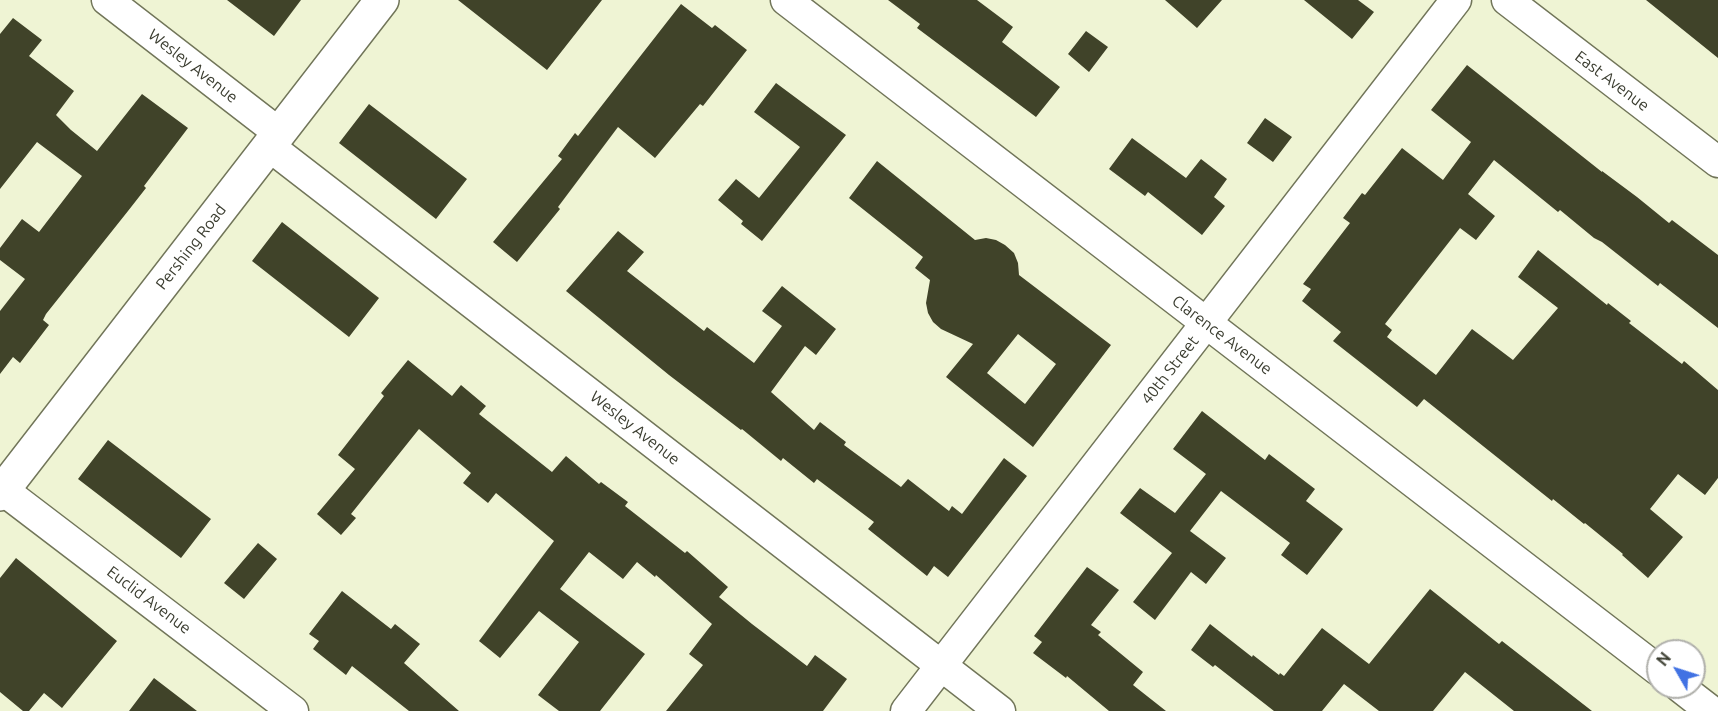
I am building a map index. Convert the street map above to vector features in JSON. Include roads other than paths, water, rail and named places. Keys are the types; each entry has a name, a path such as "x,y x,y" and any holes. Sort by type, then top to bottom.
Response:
{"main road":[{"name":"Pershing Road","path":"3,485 382,0"}],"street":[{"name":"Wesley Avenue","path":"107,0 274,139 1000,711"},
{"name":"Clarence Avenue","path":"786,0 1646,661"},
{"name":"40th Street","path":"906,711 1456,0"},
{"name":"East Avenue","path":"1507,0 1718,162"},
{"name":"Euclid Avenue","path":"3,485 293,711"},
{"path":"1696,699 1711,711"}]}
